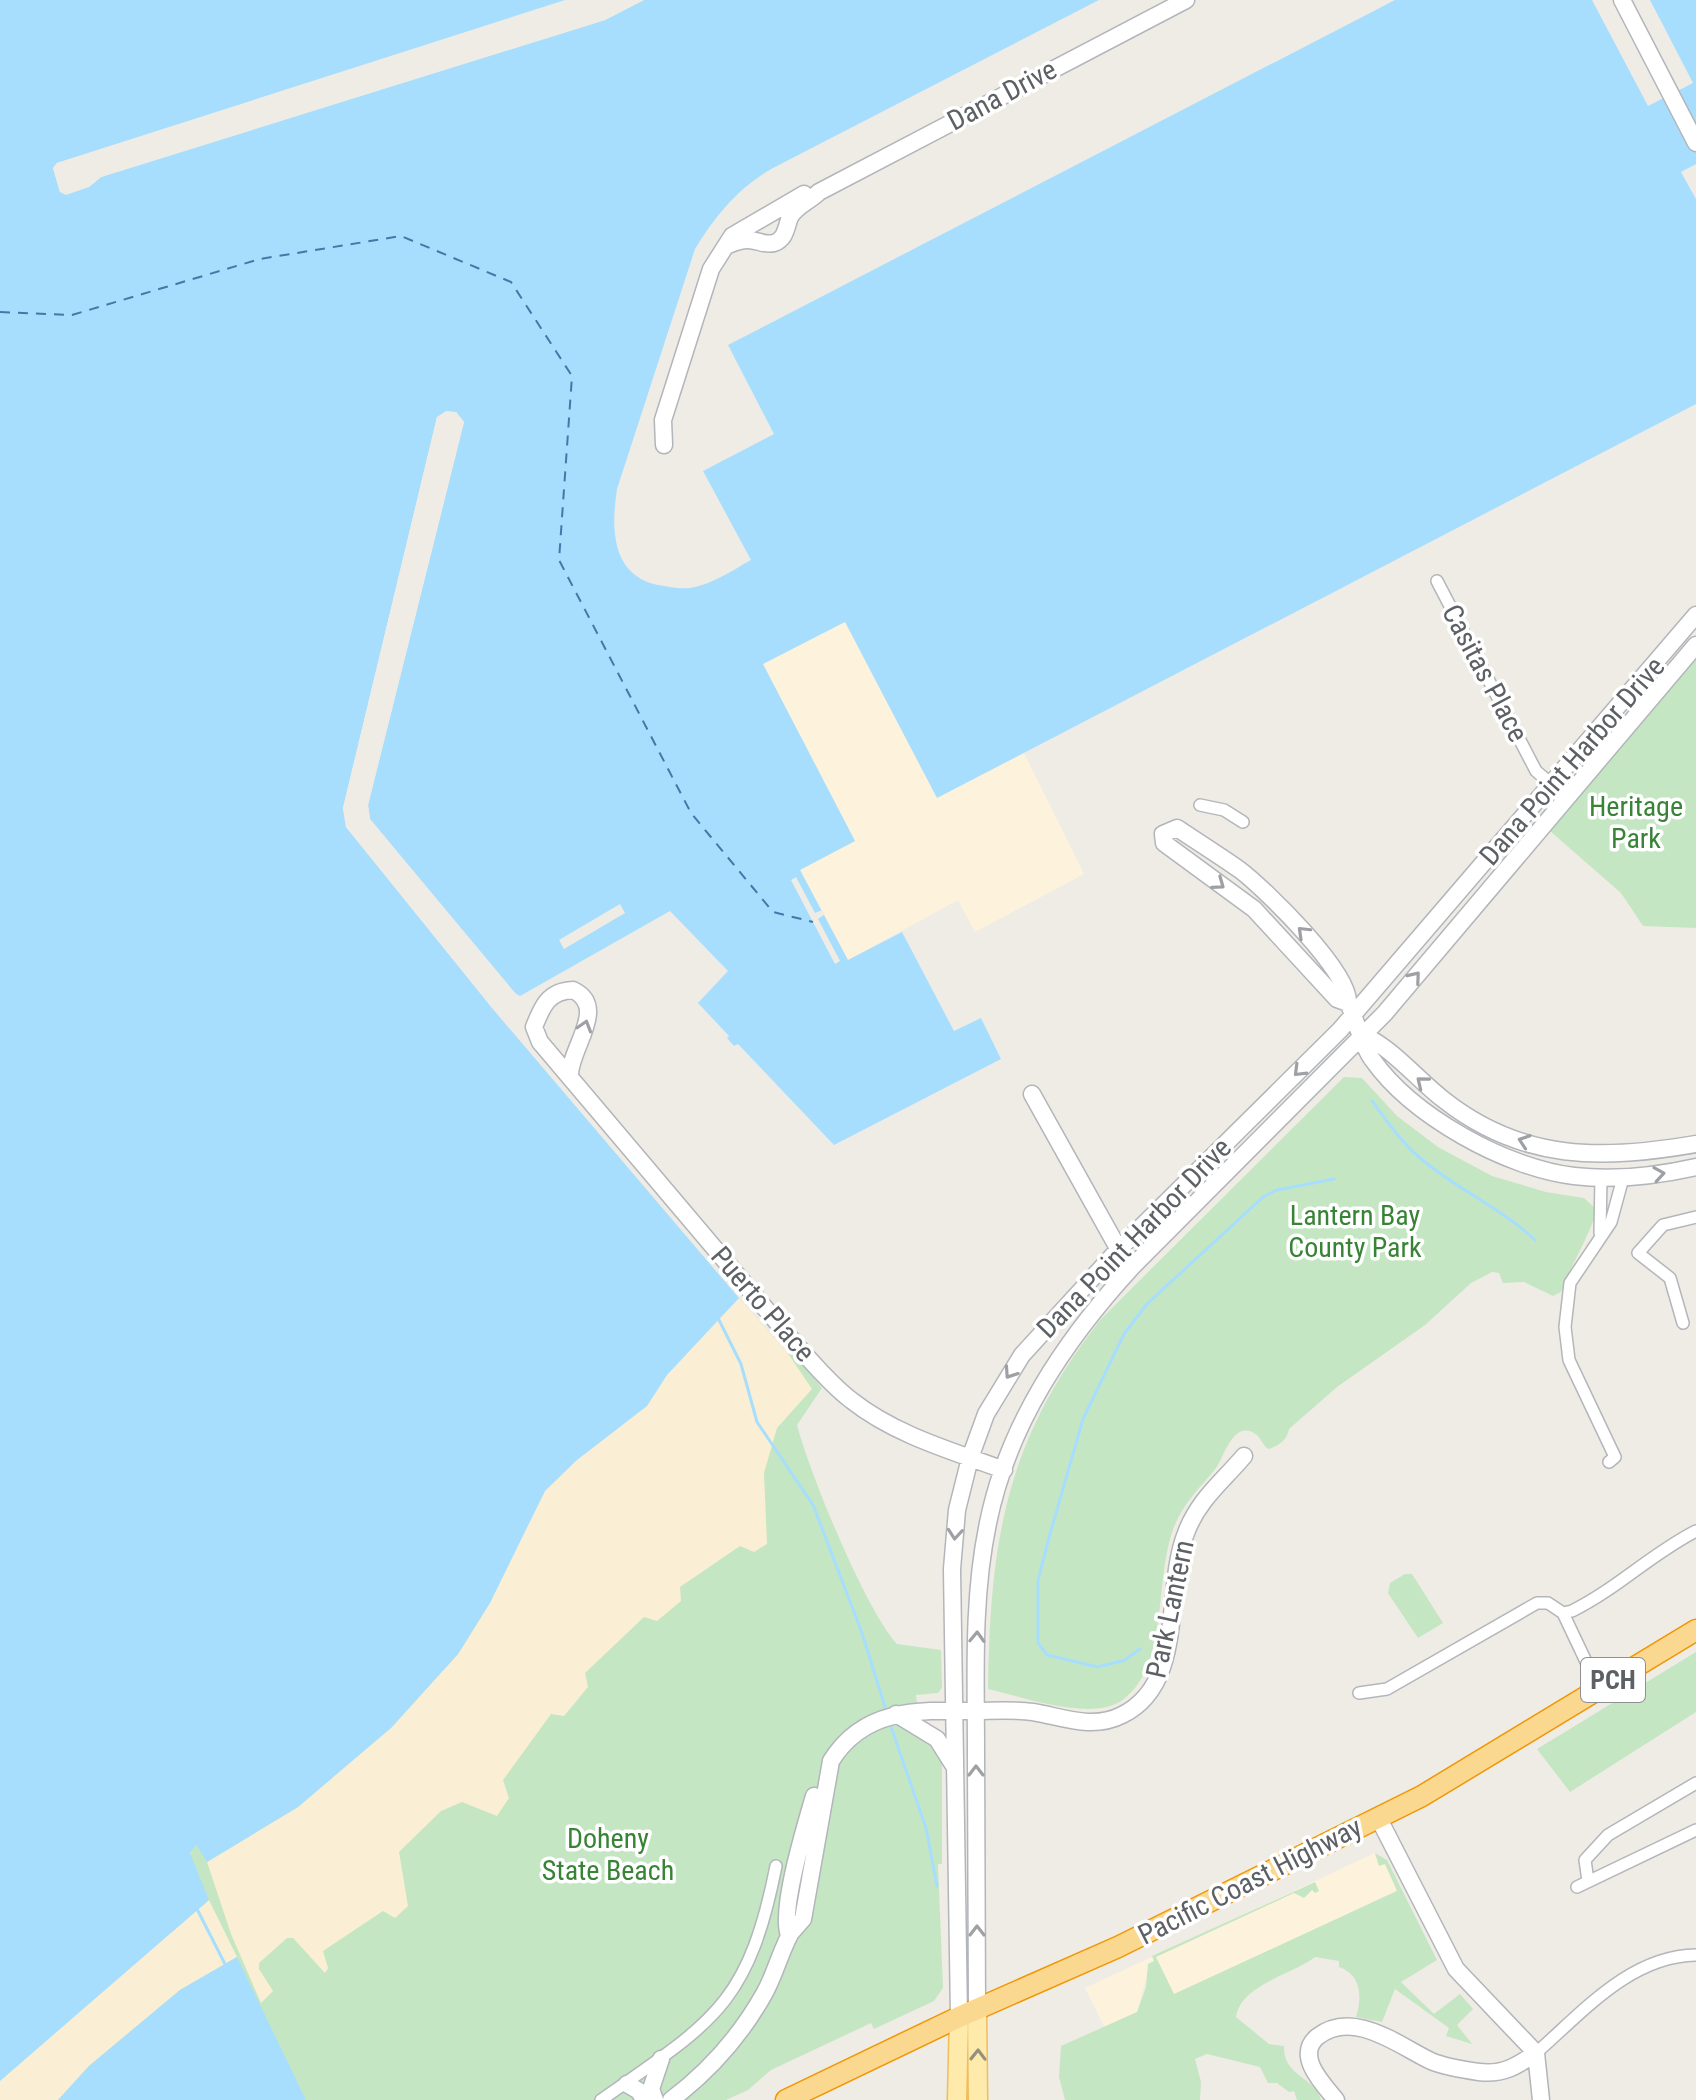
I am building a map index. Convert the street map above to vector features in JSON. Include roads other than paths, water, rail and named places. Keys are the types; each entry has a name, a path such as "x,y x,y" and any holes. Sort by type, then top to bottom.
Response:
{"highway":[{"name":"Pacific Coast Highway","path":"786,2100 968,2013 1118,1947 1462,1774 1696,1630"}],"main road":[{"path":"957,2100 968,2013"},
{"path":"968,2013 978,2100"}],"street":[{"name":"Dana Drive","path":"726,246 748,237 770,244 777,242 784,235 795,209 819,192 1186,0"},
{"path":"1622,0 1696,143"},
{"name":"Dana Drive","path":"664,445 663,420 711,269 741,229 810,190 819,192"},
{"name":"Casitas Place","path":"1437,581 1536,771 1568,798"},
{"name":"Dana Point Harbor Drive","path":"968,2013 956,1771 953,1555 957,1510 970,1458 986,1414 1022,1355 1117,1251 1351,1009 1551,785 1696,615"},
{"name":"Dana Point Harbor Drive","path":"968,2013 980,1575 988,1521 1004,1470 1042,1382 1093,1310 1132,1267 1363,1035 1696,645"},
{"path":"1200,805 1224,810 1243,822"},
{"path":"1351,1009 1337,999 1257,912 1164,843 1163,834 1177,828 1242,872 1319,947 1349,994 1351,1009 1369,1056 1388,1080 1466,1137 1527,1164 1573,1176 1623,1178 1696,1167"},
{"path":"1257,912 1271,900"},
{"name":"Puerto Place","path":"570,1076 589,1011 578,992 564,990 545,1003 534,1027 544,1048 834,1385 883,1420 918,1439 1004,1470"},
{"path":"1363,1035 1381,1043 1428,1088 1484,1127 1523,1142 1564,1152 1609,1156 1696,1144"},
{"path":"1032,1094 1117,1251 1132,1267"},
{"path":"1527,1164 1564,1152"},
{"path":"1600,1233 1601,1177"},
{"path":"1609,1462 1615,1457 1569,1360 1565,1327 1570,1283 1600,1233 1611,1222 1623,1178"},
{"path":"1683,1323 1670,1278 1638,1253 1663,1225 1696,1217"},
{"name":"Park Lantern","path":"955,1711 1029,1712 1092,1723 1121,1716 1142,1702 1163,1667 1176,1567 1189,1524 1203,1500 1244,1456"},
{"path":"1563,1613 1624,1582 1657,1551 1696,1531"},
{"path":"1359,1693 1387,1689 1537,1603 1554,1605 1563,1613 1599,1689"},
{"path":"789,1935 785,1925 789,1904 821,1781 837,1752 852,1735 874,1721 896,1714 955,1711"},
{"path":"896,1714 937,1739 956,1771"},
{"path":"671,2100 698,2078 740,2031 765,1993 796,1924 810,1861 821,1781"},
{"path":"1588,1881 1585,1860 1608,1835 1696,1783"},
{"path":"1378,1817 1456,1969 1536,2053 1541,2100"},
{"path":"1577,1887 1696,1830"},
{"path":"601,2100 627,2084 709,2021 743,1975 766,1914 776,1866"},
{"path":"1336,2100 1313,2070 1308,2053 1312,2041 1325,2031 1352,2028 1380,2033 1434,2062 1479,2072 1513,2069 1634,1970 1673,1955 1696,1955"},
{"path":"655,2100 651,2089 661,2059"},
{"path":"627,2084 639,2091 644,2100"}],"water":[{"path":"0,0 565,0 57,163 53,168 60,192 89,187 101,177 605,20 644,0 1099,0 773,168 738,193 711,225 695,249 617,489 615,534 623,561 642,580 658,585 686,588 702,585 751,560 703,471 774,434 728,345 1395,0 1592,0 1648,106 1693,83 1650,0 1696,0 1696,164 1681,172 1696,199 1696,404 937,798 845,622 763,664 855,841 800,870 848,960 902,932 954,1031 981,1018 1001,1059 834,1145 738,1044 734,1046 727,1038 729,1036 698,1003 728,971 670,911 520,996 511,991 370,819 368,805 464,422 456,412 437,417 343,808 346,827 493,1009 739,1298 667,1375 647,1406 577,1460 545,1491 490,1603 458,1654 391,1728 298,1807 207,1862 196,1845 190,1853 209,1900 0,2081"},
{"path":"237,1957 306,2100 58,2100 89,2066 180,1990"}],"waterway":[{"path":"1372,1101 1400,1138 1420,1158 1535,1240"},
{"path":"1140,1649 1125,1660 1098,1667 1047,1655 1038,1643 1038,1580 1083,1419 1124,1334 1147,1304 1263,1197 1277,1190 1334,1179"},
{"path":"718,1318 741,1364 757,1422 813,1505 861,1630 886,1710"},
{"path":"889,1721 926,1828 937,1886"},
{"path":"197,1909 227,1968"}],"park label":[{"name":"Heritage Park","path":"1636,822"},
{"name":"Lantern Bay County Park","path":"1355,1231"},
{"name":"Doheny State Beach","path":"608,1854"}]}
